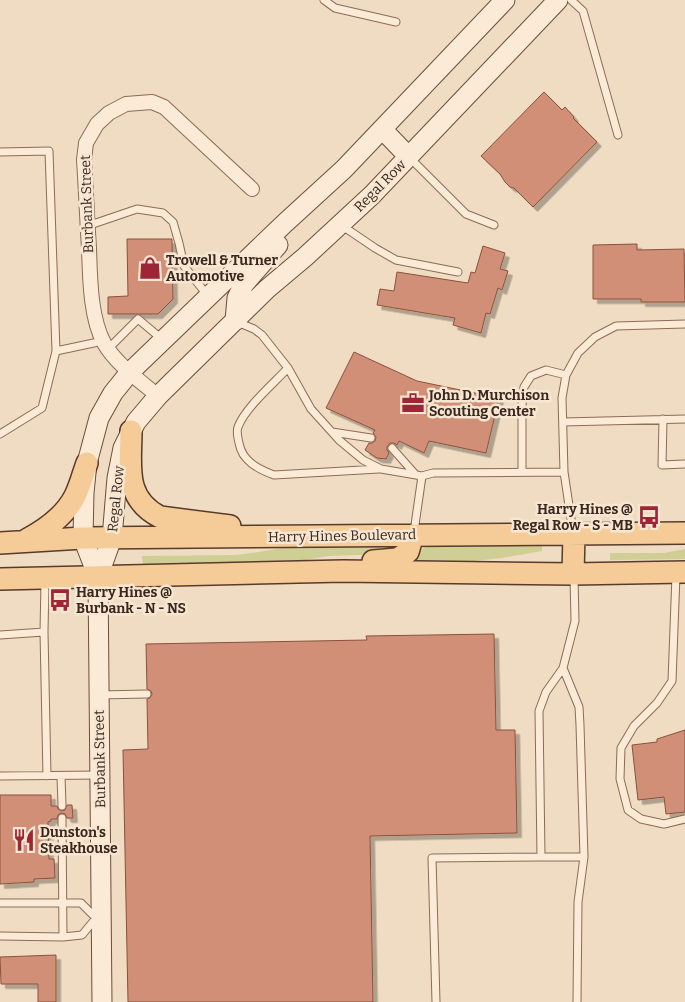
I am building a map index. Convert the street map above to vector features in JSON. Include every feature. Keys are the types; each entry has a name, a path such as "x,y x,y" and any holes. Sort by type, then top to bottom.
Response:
{"main road":[{"path":"22,542 53,522 75,497 87,463 99,418 113,393 130,372 344,169 506,0"},
{"name":"Regal Row","path":"98,577 112,538 117,478 123,448 136,422 158,396 267,290 372,195 558,0"},
{"path":"382,129 409,157"},
{"path":"235,321 237,298 244,284 279,244 286,223"},
{"path":"131,431 131,476 133,488 144,506 152,512 167,518 244,529 277,537"},
{"path":"87,463 83,538 98,577"},
{"name":"Harry Hines Boulevard","path":"0,542 83,538 685,533"},
{"path":"573,574 574,534"},
{"path":"343,571 361,562 397,559 408,552 413,535"},
{"path":"0,579 343,571 573,574 680,572"},
{"name":"Burbank Street","path":"98,577 99,918 102,1002"}],"street":[{"name":"Burbank Street","path":"158,396 112,354 105,345 96,323 91,291 84,160 86,143 97,124 109,112 126,104 152,102 164,107 252,190"}],"lane":[{"path":"324,0 335,8 396,22"},
{"path":"571,0 582,12 618,136"},
{"path":"0,152 49,151 56,351 42,408 0,434"},
{"path":"409,157 466,214 494,225"},
{"path":"88,226 136,209 163,212 174,222 184,266 208,296"},
{"path":"341,224 396,260 458,272"},
{"path":"56,351 105,345 138,319 163,340"},
{"path":"235,321 254,329 262,335 288,368 311,409 332,432 363,460 381,469"},
{"path":"574,534 564,472 562,398 566,375 578,353 595,337 616,326 685,324"},
{"path":"288,368 246,412 237,430 240,450 250,463 274,475 381,469 419,475 433,472 564,472"},
{"path":"522,472 522,405 524,387 531,376 546,370 566,375"},
{"path":"663,419 662,466 684,464"},
{"path":"563,422 685,419"},
{"path":"332,432 371,438"},
{"path":"392,448 419,475"},
{"path":"413,535 419,475"},
{"path":"680,572 672,681 657,703 634,726 621,748 620,779 628,810 641,819 664,824 685,819"},
{"path":"541,857 539,711 546,692 562,668 575,621 573,574"},
{"path":"45,578 44,632 47,776"},
{"path":"0,635 44,632"},
{"path":"562,668 579,707 584,857 578,902 577,1002"},
{"path":"99,695 147,694"},
{"path":"0,776 100,775"},
{"path":"61,776 62,806"},
{"path":"62,818 63,937"},
{"path":"436,1002 432,858 584,857"},
{"path":"0,903 81,903 99,918 82,935 63,937 0,936"}],"shaded area":[{"path":"542,545 542,551 502,558 462,562 413,561 419,552 428,546"},
{"path":"302,546 397,546 397,551 387,554 329,556 272,564 143,564 142,556 236,555"},
{"path":"685,549 685,559 610,560 610,553 664,553"}],"building":[{"path":"544,92 562,110 565,107 573,118 597,142 533,207 514,188 510,187 500,174 481,156"},
{"name":"Trowell & Turner Automotive","path":"127,239 172,239 173,299 158,314 108,314 108,297 128,296"},
{"path":"637,244 637,250 684,249 685,302 641,302 641,299 593,299 593,245"},
{"path":"483,246 505,253 500,269 508,271 502,290 498,288 490,314 486,313 481,333 453,325 455,318 377,305 380,289 394,291 397,272 468,283 471,272 475,273"},
{"name":"John D. Murchison Scouting Center","path":"354,352 417,381 499,398 486,453 429,441 424,453 399,441 397,445 390,443 387,447 389,453 386,459 377,458 365,450 369,443 375,441 376,437 373,433 375,430 326,408"},
{"path":"494,634 496,730 515,730 517,833 370,836 373,1002 128,1002 123,750 148,749 147,699 152,694 147,689 146,644 367,640 366,636"},
{"path":"685,730 685,812 666,814 664,797 638,800 632,745 657,742 657,739"},
{"name":"Dunston's Steakhouse","path":"0,795 51,795 51,806 57,806 62,811 65,810 67,805 72,805 73,818 67,818 65,814 61,813 57,819 51,819 48,822 49,859 54,859 55,878 34,879 34,882 0,884"},
{"path":"56,955 56,1002 38,1002 38,984 1,984 0,957"}],"place":[{"name":"Trowell & Turner Automotive","path":"150,268"},
{"name":"John D. Murchison Scouting Center","path":"413,403"},
{"name":"Harry Hines @ Regal Row - S - MB","path":"649,517"},
{"name":"Harry Hines @ Burbank - N - NS","path":"60,600"},
{"name":"Dunston's Steakhouse","path":"24,840"}]}
